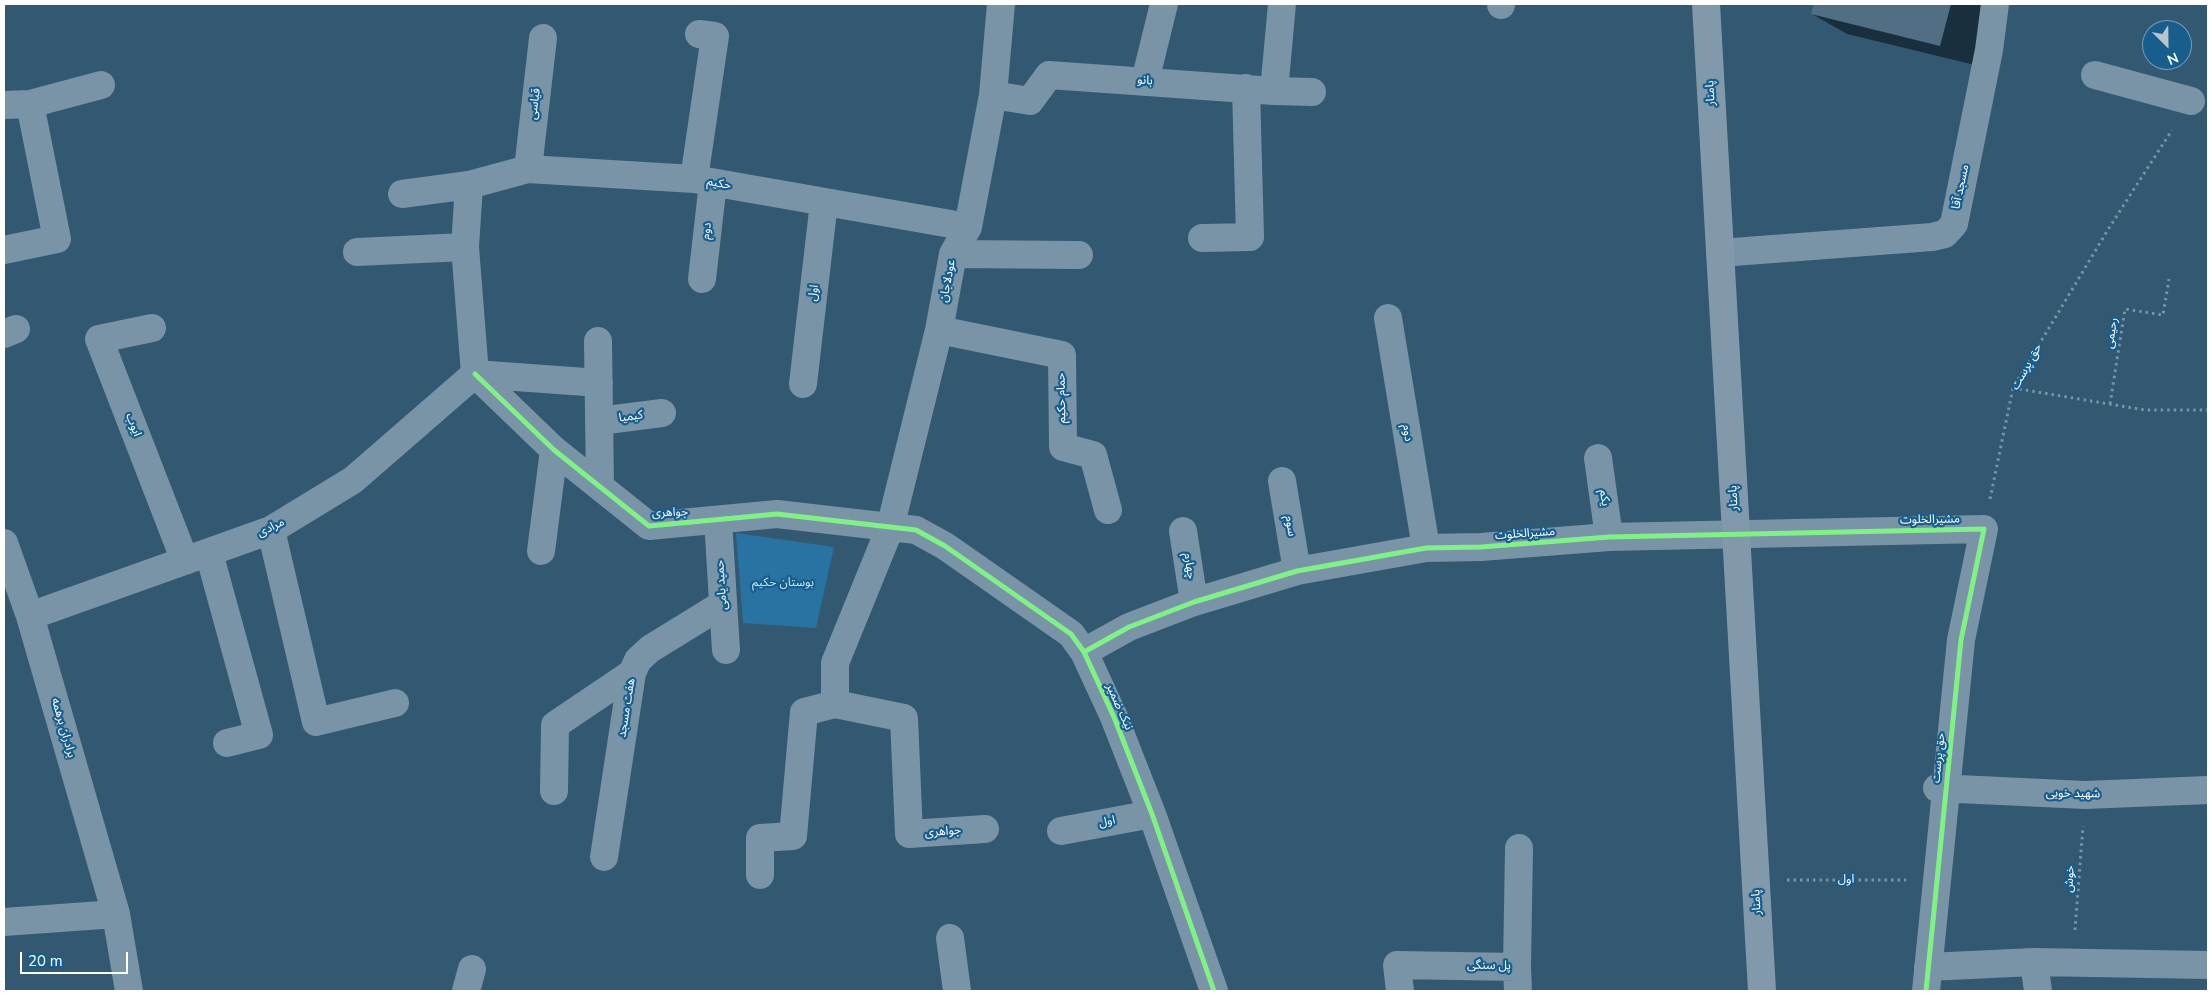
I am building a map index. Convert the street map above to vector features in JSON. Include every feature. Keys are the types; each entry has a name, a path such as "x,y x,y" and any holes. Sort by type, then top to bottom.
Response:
{"street":[{"name":"عودلاجان","path":"890,528 939,330 953,254 968,227 993,95 1001,4"},
{"path":"1145,81 1164,4"},
{"path":"1274,91 1282,4"},
{"name":"پامنار","path":"1706,4 1762,991"},
{"name":"مسجد آقا","path":"1720,253 1932,238 1945,234 1954,224 1989,50 1995,4"},
{"name":"دوم","path":"699,34 715,36 704,181 702,280"},
{"name":"قیاسی","path":"528,169 543,38"},
{"name":"بانو","path":"993,95 1030,102 1049,75 1312,92"},
{"path":"2095,75 2191,101"},
{"path":"4,250 57,239 17,105 101,85"},
{"path":"1202,238 1250,237 1246,88"},
{"name":"حکیم","path":"402,194 469,185 528,169 704,181 968,227"},
{"path":"469,185 465,246 475,374 599,383"},
{"name":"اول","path":"803,384 824,202"},
{"path":"357,252 465,246"},
{"path":"953,254 1079,255"},
{"name":"دوم","path":"1388,318 1426,548"},
{"name":"ایوب","path":"152,328 100,339 197,557"},
{"name":"حمام حکیم","path":"939,330 1062,356 1063,447 1093,455 1108,510"},
{"path":"598,341 600,486"},
{"name":"جواهری","path":"475,374 554,450 649,526 777,514 890,528"},
{"name":"مرادی","path":"30,616 271,530 353,480 475,374"},
{"name":"کیمیا","path":"599,421 662,413"},
{"path":"541,551 554,450"},
{"name":"یکم","path":"1598,458 1609,537"},
{"name":"سوم","path":"1282,482 1298,571"},
{"name":"حمید یامی","path":"718,520 726,650"},
{"path":"835,704 835,663 890,528"},
{"name":"نیک ضمیر","path":"890,528 916,530 945,546 1071,634 1084,652 1114,717 1152,814 1214,991"},
{"name":"مشیرالخلوت","path":"1084,652 1129,627 1194,602 1298,571 1426,548 1481,547 1609,537 1736,536 1984,529"},
{"name":"حق پرست","path":"1984,529 1961,640 1942,789 1927,979 2034,962 2208,965"},
{"path":"271,530 316,722 395,703"},
{"name":"چهارم","path":"1183,531 1194,602"},
{"name":"برادران برهمه","path":"4,543 30,616 116,914 129,991"},
{"path":"197,557 259,736 227,743"},
{"name":"هفت مسجد","path":"604,857 632,673 638,660 650,649 723,604"},
{"path":"554,791 555,725 632,673"},
{"name":"جواهری","path":"760,875 760,838 793,836 804,712 835,704 904,718 909,834 985,829"},
{"name":"شهید خویی","path":"1942,789 2085,796 2208,790"},
{"name":"اول","path":"1061,831 1152,814"},
{"name":"پل سنگی","path":"1397,991 1397,965 1517,979 1519,848"},
{"path":"4,922 116,914"},
{"path":"950,938 957,991"},
{"path":"2034,962 2038,991"}],"path":[{"path":"2013,388 2145,410 2208,410"}],"green space":[{"name":"بوستان حکیم","path":"736,533 834,547 816,628 743,623"}],"building":[{"path":"1814,4 1951,4 1940,46 1811,14"}],"cycle path":[{"path":"475,374 554,450 649,526 777,514 916,530 945,546 1071,634 1084,652 1114,717 1152,814 1214,991"},
{"path":"1084,652 1129,627 1194,602 1297,571 1426,548 1481,547 1609,537 1984,529 1961,640 1926,991"}]}
